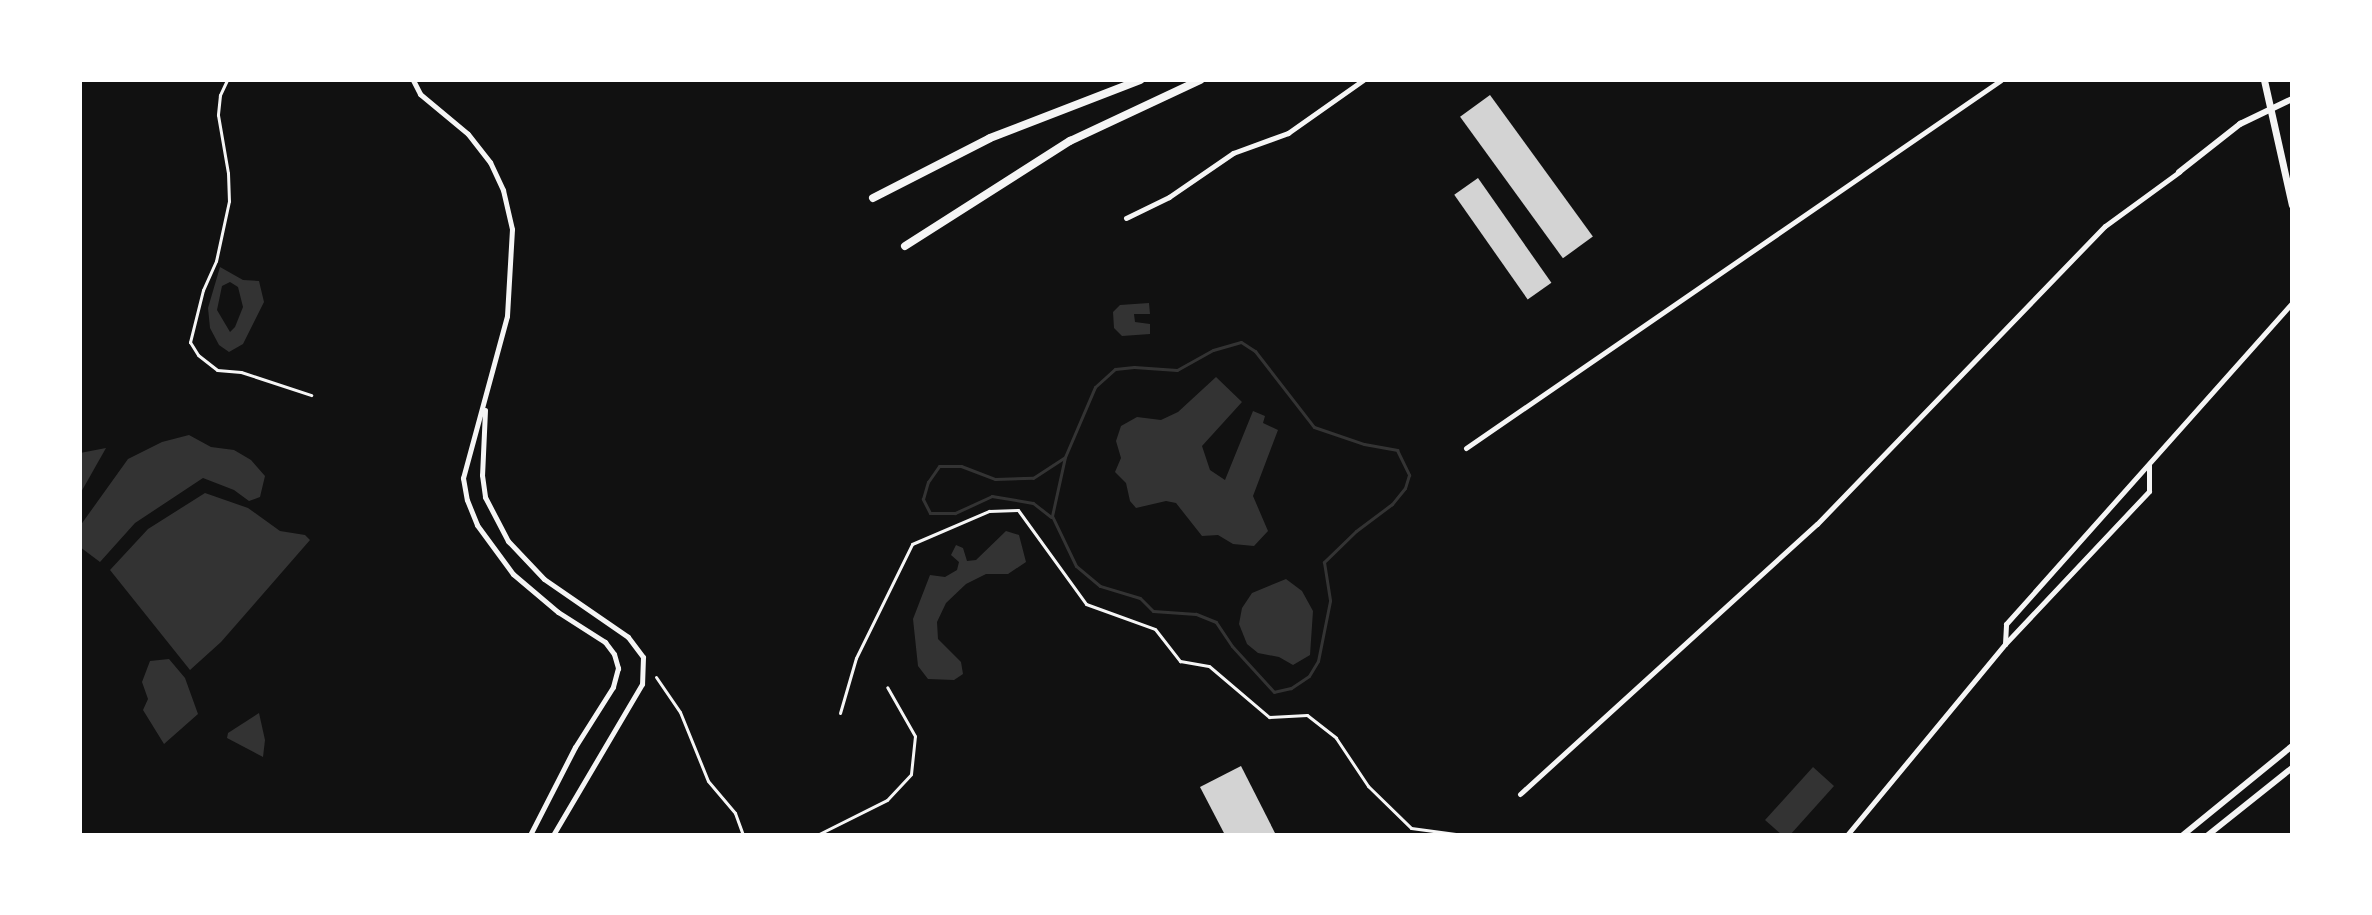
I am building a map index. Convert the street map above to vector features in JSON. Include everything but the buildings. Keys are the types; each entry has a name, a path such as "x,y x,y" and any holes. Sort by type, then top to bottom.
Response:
{"highway":[{"path":"873,198 962,150 1140,80"},
{"path":"905,246 1070,141 1200,80"}],"main road":[{"path":"2264,80 2291,197"}],"street":[{"path":"227,80 220,95 218,115 228,173 229,201 216,261 203,290 190,342 198,355 217,370 241,372 311,395"},
{"path":"413,80 420,94 468,134 490,162 503,190 512,229 507,316 463,478 477,525 513,574 558,612 605,642 614,654 618,668 613,687 568,759 530,835"},
{"path":"1126,218 1169,197 1233,153 1288,133 1363,80"},
{"path":"1466,448 2001,80"},
{"path":"1520,794 1817,524 2105,226 2240,124 2292,99"},
{"path":"2005,644 2006,624 2292,303"},
{"path":"485,401 482,475 485,497 508,541 544,579 628,637 643,657 642,684 553,835"},
{"path":"1847,835 2005,644 2149,491 2149,465"},
{"path":"840,713 856,658 912,544 989,511 1018,510 1086,604 1155,629 1180,661 1209,666 1269,717 1307,715 1336,738 1368,786 1411,828 1456,834"},
{"path":"656,677 680,712 708,781 735,813 743,835"},
{"path":"817,835 887,800 911,774 915,736 887,687"},
{"path":"2183,835 2292,746"},
{"path":"2208,835 2292,768"}],"shaded area":[{"path":"220,267 243,280 259,281 264,302 243,344 229,352 219,345 210,328 208,308","holes":["230,282 238,287 243,307 230,332 217,310 222,286"]},
{"path":"1149,303 1150,314 1134,314 1135,322 1150,324 1150,334 1122,336 1114,328 1113,312 1120,305"},
{"path":"1216,377 1242,402 1202,446 1210,470 1225,480 1253,411 1265,416 1263,423 1278,430 1253,496 1268,531 1254,546 1233,544 1218,535 1202,536 1176,503 1166,501 1136,508 1130,501 1126,483 1115,472 1121,458 1116,441 1121,426 1137,417 1161,420 1178,412"},
{"path":"189,435 211,447 234,450 251,460 265,476 260,497 249,501 234,490 203,478 135,523 100,562 80,547 80,526 128,459 162,442"},
{"path":"106,448 80,494 80,453"},
{"path":"205,493 248,508 280,531 305,535 310,540 221,642 190,670 110,570 148,529"},
{"path":"1006,531 1019,535 1026,562 1008,574 986,574 966,584 946,603 937,622 938,639 961,662 963,674 954,680 928,679 918,666 913,619 930,575 945,577 957,570 959,562 951,555 956,545 963,548 967,561 976,560"},
{"path":"1286,579 1302,591 1313,611 1310,655 1293,665 1279,657 1258,653 1247,644 1239,624 1242,608 1252,593"},
{"path":"169,659 185,678 198,714 164,744 143,710 148,699 142,682 150,661"},
{"path":"259,713 265,740 263,757 227,738 228,733"},
{"path":"1813,767 1834,786 1790,835 1782,835 1765,820"}],"waterway":[{"path":"1241,342 1255,351 1314,427 1364,444 1397,450 1409,475 1405,488 1392,504 1356,531 1324,562 1330,601 1318,661 1309,676 1291,688 1274,692 1232,646 1216,622 1196,614 1153,611 1140,598 1100,586 1076,566 1052,516 1065,457 1095,387 1115,369 1177,370 1213,350 1241,342"},
{"path":"1051,517 1033,503 992,496 955,513 930,513 923,499 928,482 939,466 961,466 995,479 1033,478 1064,458"}]}
